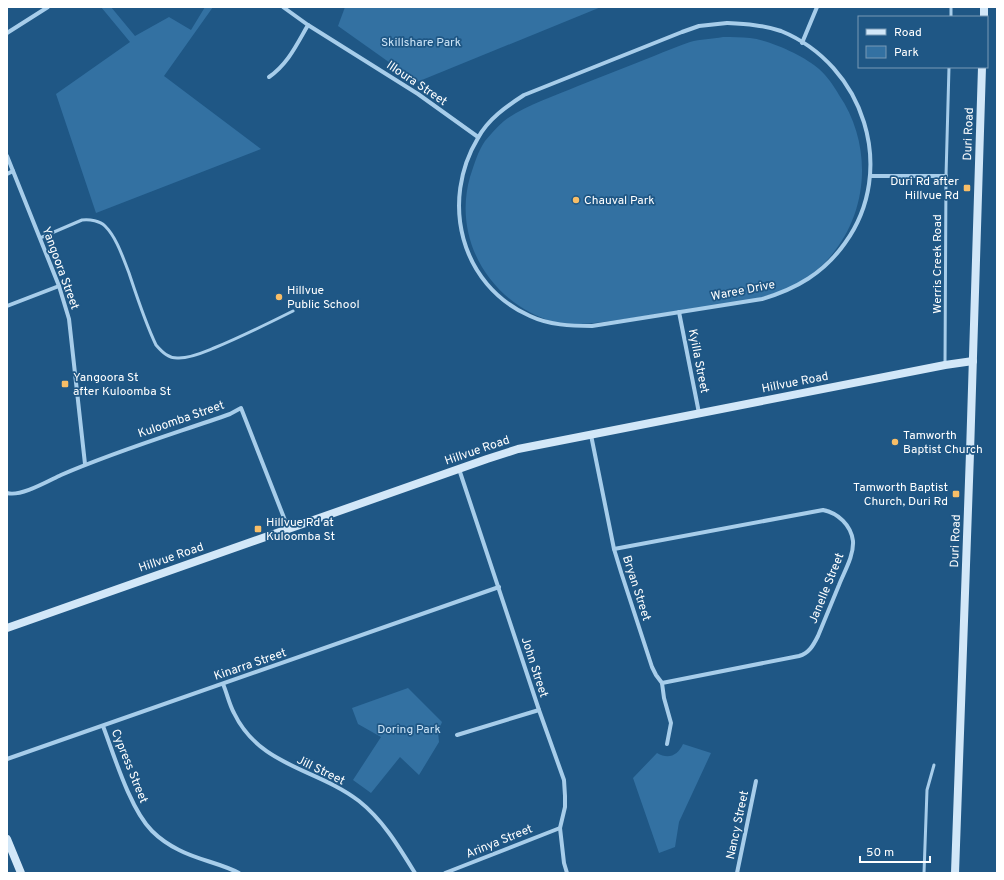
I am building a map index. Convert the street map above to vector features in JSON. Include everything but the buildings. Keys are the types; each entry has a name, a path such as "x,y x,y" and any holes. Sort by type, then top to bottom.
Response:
{"street":[{"path":"7,33 48,7"},
{"name":"Illoura Street","path":"283,7 308,25 418,94 478,137"},
{"path":"802,43 817,7"},
{"name":"Waree Drive","path":"727,23 760,26 780,31 802,43 817,53 844,81 854,98 867,130 870,157 870,176 867,197 856,226 833,258 818,272 801,284 783,293 769,297 592,326 574,326 549,322 530,316 514,307 499,296 486,281 476,268 469,255 461,232 458,212 462,175 478,137 492,120 508,105 524,95 674,35 699,26 727,23"},
{"path":"269,77 278,71 286,62 308,25"},
{"name":"Duri Road","path":"955,873 982,68"},
{"name":"Yangoora Street","path":"7,156 59,286 69,319 85,464"},
{"path":"7,174 13,171"},
{"path":"870,176 946,176"},
{"path":"7,306 59,286"},
{"name":"Kyilla Street","path":"680,312 699,413"},
{"name":"Hillvue Road","path":"7,628 288,528 518,449 945,365 973,361"},
{"name":"Kuloomba Street","path":"7,494 12,495 28,490 85,464 230,414 241,408 288,528"},
{"name":"Bryan Street","path":"591,434 614,549 652,667 662,683 664,698 671,723 667,744"},
{"name":"John Street","path":"459,469 539,710 564,780 565,796 560,828 564,863 568,873"},
{"name":"Janelle Street","path":"614,549 823,510 839,516 851,532 853,541 848,563 815,641 808,652 799,656 662,683"},
{"name":"Kinarra Street","path":"7,759 499,587"},
{"name":"Jill Street","path":"223,684 234,713 255,742 275,758 335,786 359,802 389,832 415,873"},
{"path":"457,735 539,710"},
{"name":"Cypress Street","path":"103,726 128,792 138,812 151,830 166,843 181,851 239,873"},
{"name":"Nancy Street","path":"737,873 756,781"},
{"name":"Arinya Street","path":"446,873 560,828"},
{"path":"7,839 21,873"}],"lane":[{"name":"Werris Creek Road","path":"945,365 946,176 949,68"},
{"path":"40,238 87,219 97,221 105,226 114,239 124,259 156,345 161,352 178,359 188,357 235,340 293,311"},
{"path":"924,873 928,790 934,765"}],"green space":[{"path":"101,7 111,7 135,36 169,17 191,30 205,7 213,7 164,76 261,149 96,213 56,94 130,42"},
{"name":"Skillshare Park","path":"345,7 601,7 417,82 338,26"},
{"name":"Chauval Park","path":"723,37 758,39 776,45 805,59 813,64 828,78 851,116 858,139 862,162 861,186 856,209 848,231 835,251 818,269 805,279 790,287 760,298 728,304 603,322 572,324 554,322 532,313 512,301 495,285 482,266 472,246 467,224 466,201 470,177 478,154 485,141 504,121 520,111 540,102 690,42"},
{"name":"Doring Park","path":"408,688 442,722 438,732 439,742 419,775 400,757 371,793 353,780 381,737 358,724 352,708"},
{"path":"683,744 711,753 679,822 675,847 659,853 633,778 657,753 665,756 676,754"}],"place":[{"name":"Duri Rd after Hillvue Rd","path":"967,188"},
{"name":"Chauval Park","path":"576,200"},
{"name":"Hillvue Public School","path":"279,297"},
{"name":"Yangoora St after Kuloomba St","path":"65,384"},
{"name":"Tamworth Baptist Church","path":"895,442"},
{"name":"Tamworth Baptist Church, Duri Rd","path":"956,494"},
{"name":"Hillvue Rd at Kuloomba St","path":"258,529"}]}
